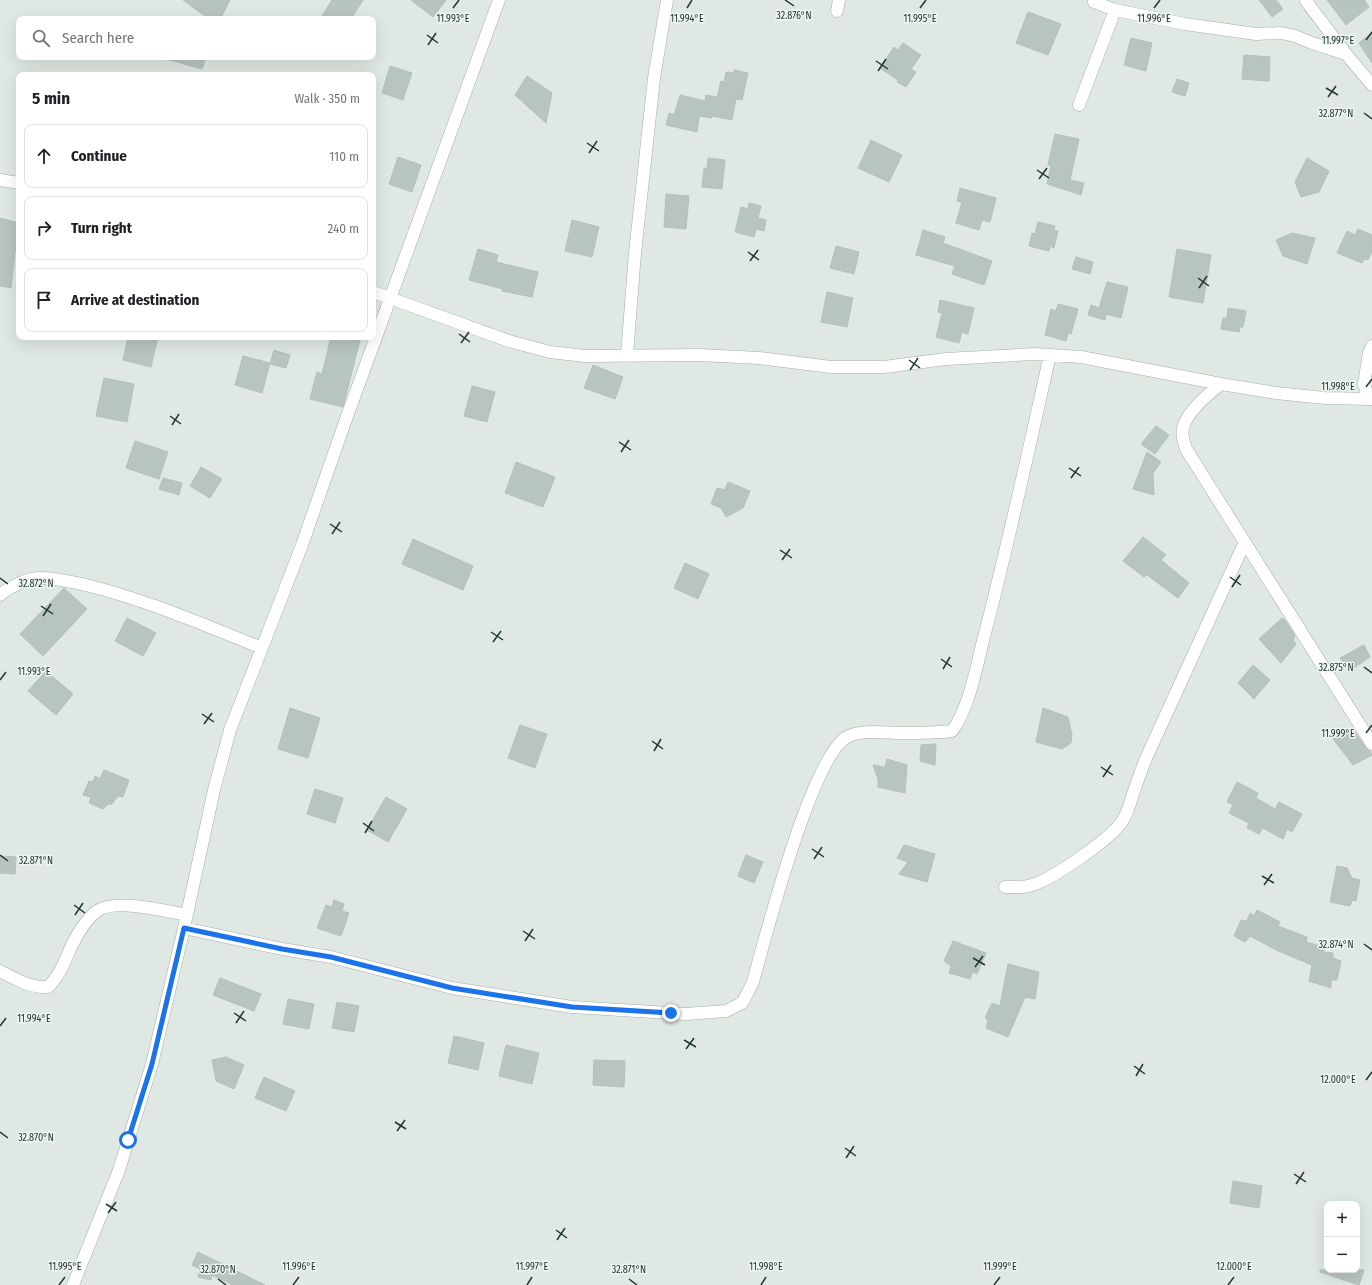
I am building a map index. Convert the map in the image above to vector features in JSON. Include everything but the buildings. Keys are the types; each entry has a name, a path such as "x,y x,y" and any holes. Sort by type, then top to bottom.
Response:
{"street":[{"path":"376,338 499,0"},
{"path":"627,355 635,253 654,78 667,0"},
{"path":"1306,1 1346,54 1372,85"},
{"path":"1094,2 1115,10 1220,30 1256,34 1281,33 1295,36 1346,54"},
{"path":"1079,105 1115,10"},
{"path":"0,180 16,183"},
{"path":"376,293 509,341 550,352 585,356 699,355 759,358 831,367 884,367 946,358 1035,354 1081,357 1222,384 1276,393 1325,398 1371,399 1364,384 1369,353 1372,346"},
{"path":"74,1285 119,1170 150,1072 187,915 214,790 230,730 302,545 375,340"},
{"path":"184,928 282,949 331,957 452,988 572,1007 686,1014 726,1011 742,1003 753,982 784,874 812,791 838,742 848,736 868,732 919,733 952,731 959,722 972,683 1001,571 1050,355"},
{"path":"1222,384 1209,393 1188,417 1183,428 1182,437 1186,449 1244,544 1372,744"},
{"path":"1004,887 1024,887 1034,885 1046,879 1111,835 1119,827 1126,816 1148,754 1244,544"},
{"path":"0,595 7,589 37,578 63,580 111,591 262,648"},
{"path":"0,971 27,984 39,988 48,988 55,981 85,922 97,910 106,907 125,905 187,915"}],"route":[{"path":"128,1140 152,1064 184,928 305,954 331,957 452,988 572,1007 671,1013"}]}
